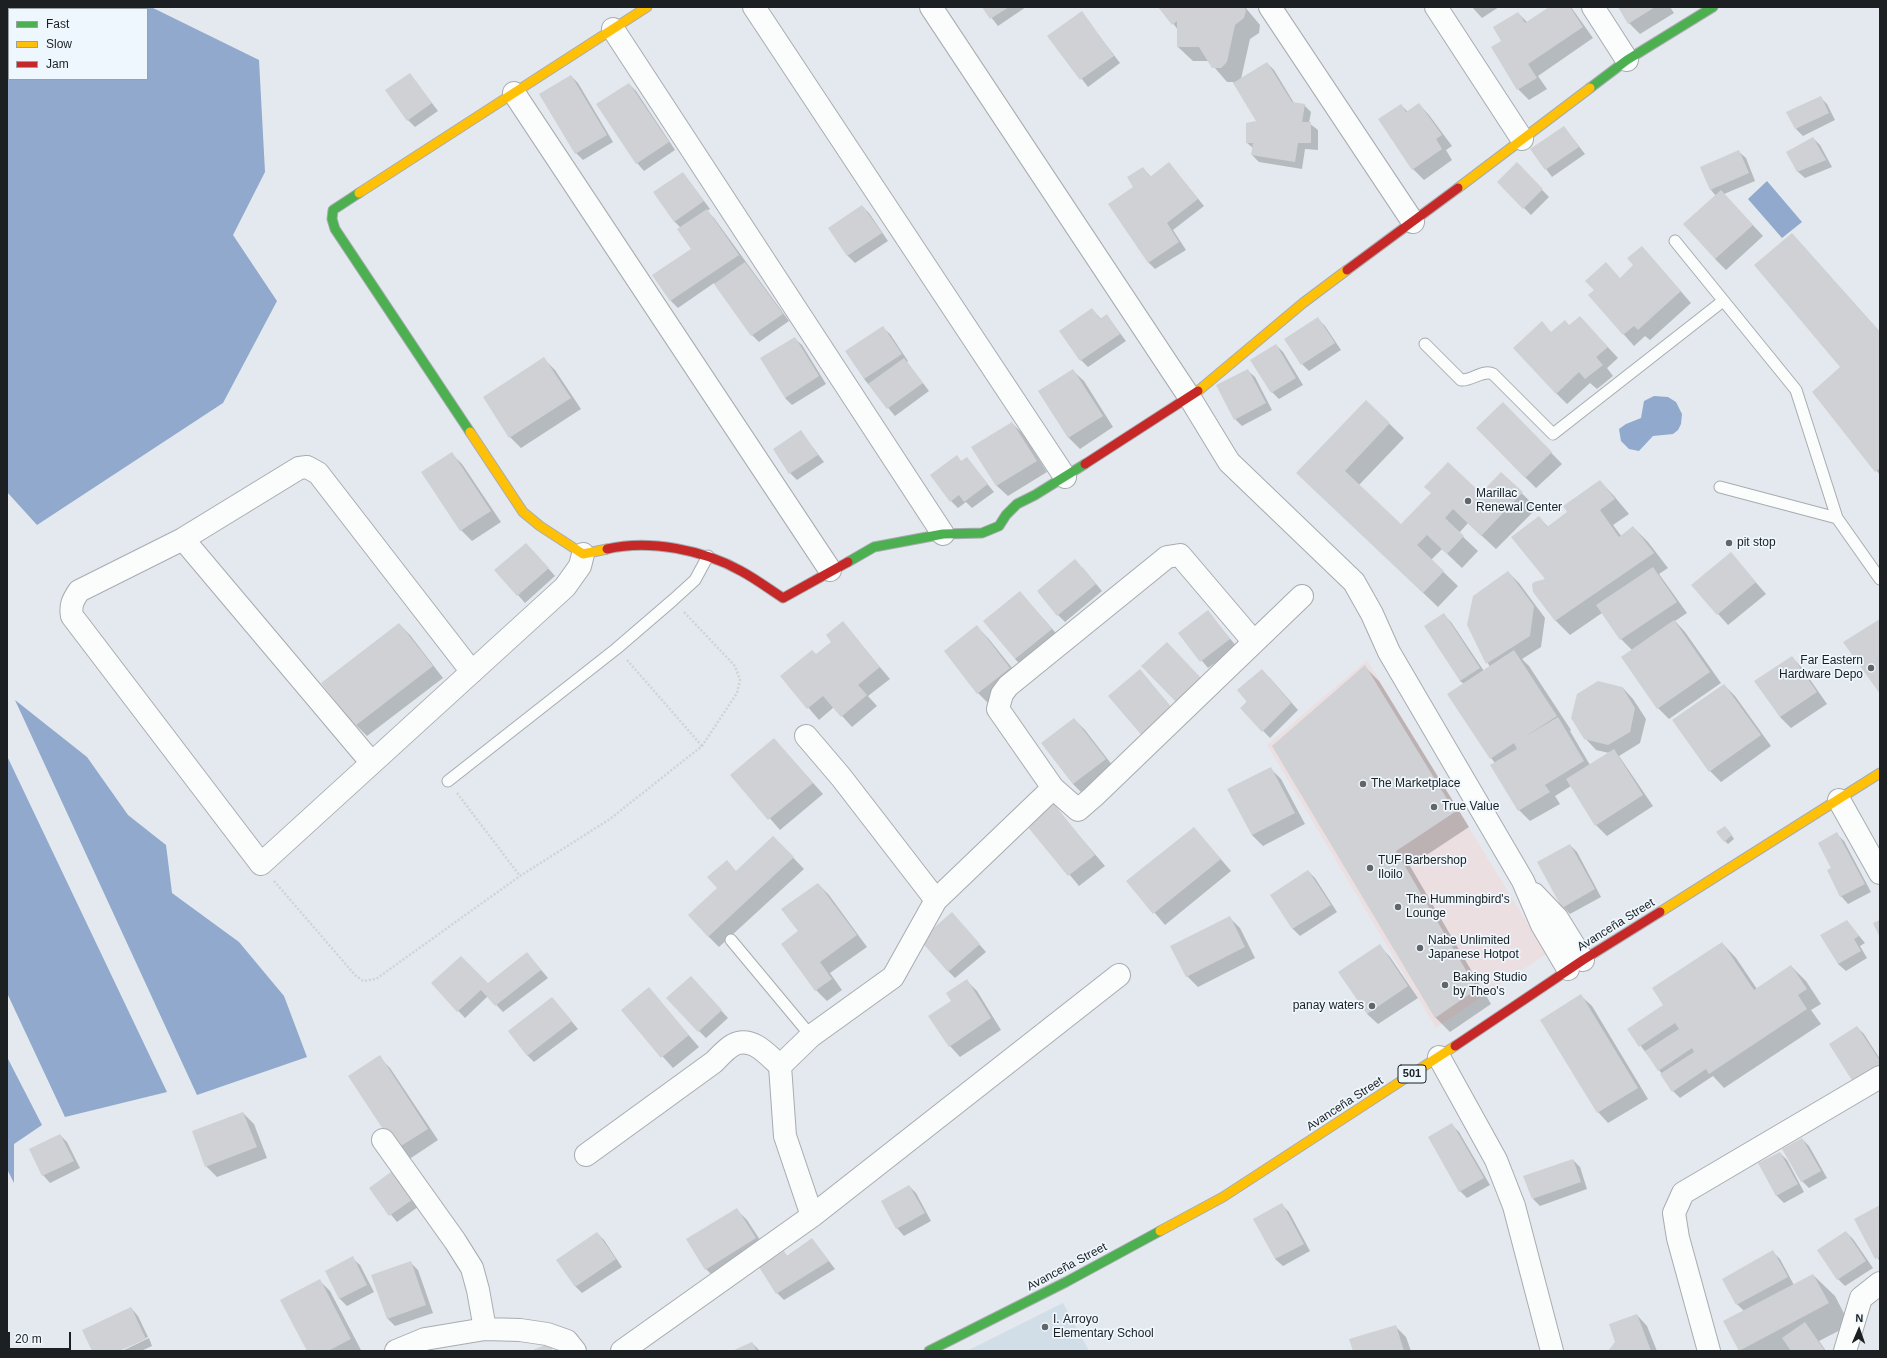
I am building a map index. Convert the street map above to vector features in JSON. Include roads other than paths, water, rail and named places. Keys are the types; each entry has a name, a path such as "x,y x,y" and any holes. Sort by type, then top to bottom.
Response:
{"street":[{"path":"647,7 333,210 332,220 335,229 523,512 540,526 583,554 619,546 645,544 708,556 741,571 784,598 830,570 874,547 943,534 982,532 999,526 1006,515 1017,504 1065,477 1190,398 1302,303 1413,222 1627,60 1713,7"},
{"path":"754,7 1065,477"},
{"path":"931,7 1190,398 1229,462 1354,582 1372,614 1389,652 1523,881 1557,918 1576,965"},
{"path":"1270,7 1413,222"},
{"path":"1436,7 1522,139"},
{"path":"1593,7 1627,60"},
{"path":"613,28 943,534"},
{"path":"514,93 830,570"},
{"path":"472,672 318,473 313,469 300,468 183,539 79,591 72,602 72,616 261,864 371,762 472,672 565,587 580,566 583,554"},
{"path":"183,539 371,762"},
{"path":"1254,642 1180,556 1166,557 1008,686 1002,694 998,709 1053,788 1078,810 1254,642 1302,596"},
{"path":"806,736 841,777 936,900"},
{"name":"Avanceña Street","path":"929,1351 1066,1282 1223,1197 1439,1057 1576,965 1880,773"},
{"path":"780,1066 811,1036 893,977 936,900 1053,788"},
{"path":"1839,800 1880,873"},
{"path":"622,1351 812,1216 1119,975"},
{"path":"586,1155 714,1062 733,1045 740,1043 754,1044 780,1066 785,1136 812,1216"},
{"path":"1439,1057 1496,1160 1514,1206 1552,1351"},
{"path":"1709,1351 1678,1238 1674,1213 1683,1193 1880,1076"},
{"path":"382,1140 472,1268 478,1290 485,1329"},
{"path":"1845,1351 1861,1298 1880,1283"},
{"path":"396,1351 425,1339 485,1329 520,1330 547,1334 567,1341 575,1351"}],"lane":[{"path":"1675,241 1796,390 1837,518 1880,579"},
{"path":"1425,344 1461,380 1471,379 1486,372 1493,374 1553,434 1723,301"},
{"path":"1720,488 1837,518"},
{"path":"448,781 616,649 673,600 695,580 708,556"},
{"path":"731,940 811,1036"}],"water":[{"path":"7,7 151,7 259,60 265,172 233,235 277,301 223,403 37,525 7,492"},
{"path":"1767,181 1802,222 1782,238 1748,199"},
{"path":"1654,396 1668,397 1676,402 1682,414 1681,424 1678,430 1673,434 1653,436 1639,451 1629,449 1621,441 1619,429 1626,424 1641,418 1644,401"},
{"path":"15,700 87,757 128,815 166,845 172,893 239,942 284,996 307,1057 197,1095"},
{"path":"7,756 167,1092 65,1117 7,993"},
{"path":"7,1057 42,1125 14,1144 14,1183 7,1169"}],"place":[{"name":"Marillac Renewal Center","path":"1468,501"},
{"name":"pit stop","path":"1729,543"},
{"name":"Far Eastern Hardware Depo","path":"1871,668"},
{"name":"The Marketplace","path":"1363,784"},
{"name":"True Value","path":"1434,807"},
{"name":"TUF Barbershop Iloilo","path":"1370,868"},
{"name":"The Hummingbird's Lounge","path":"1398,907"},
{"name":"Nabe Unlimited Japanese Hotpot","path":"1420,948"},
{"name":"Baking Studio by Theo's","path":"1445,985"},
{"name":"panay waters","path":"1372,1006"},
{"name":"I. Arroyo Elementary School","path":"1045,1327"}]}
